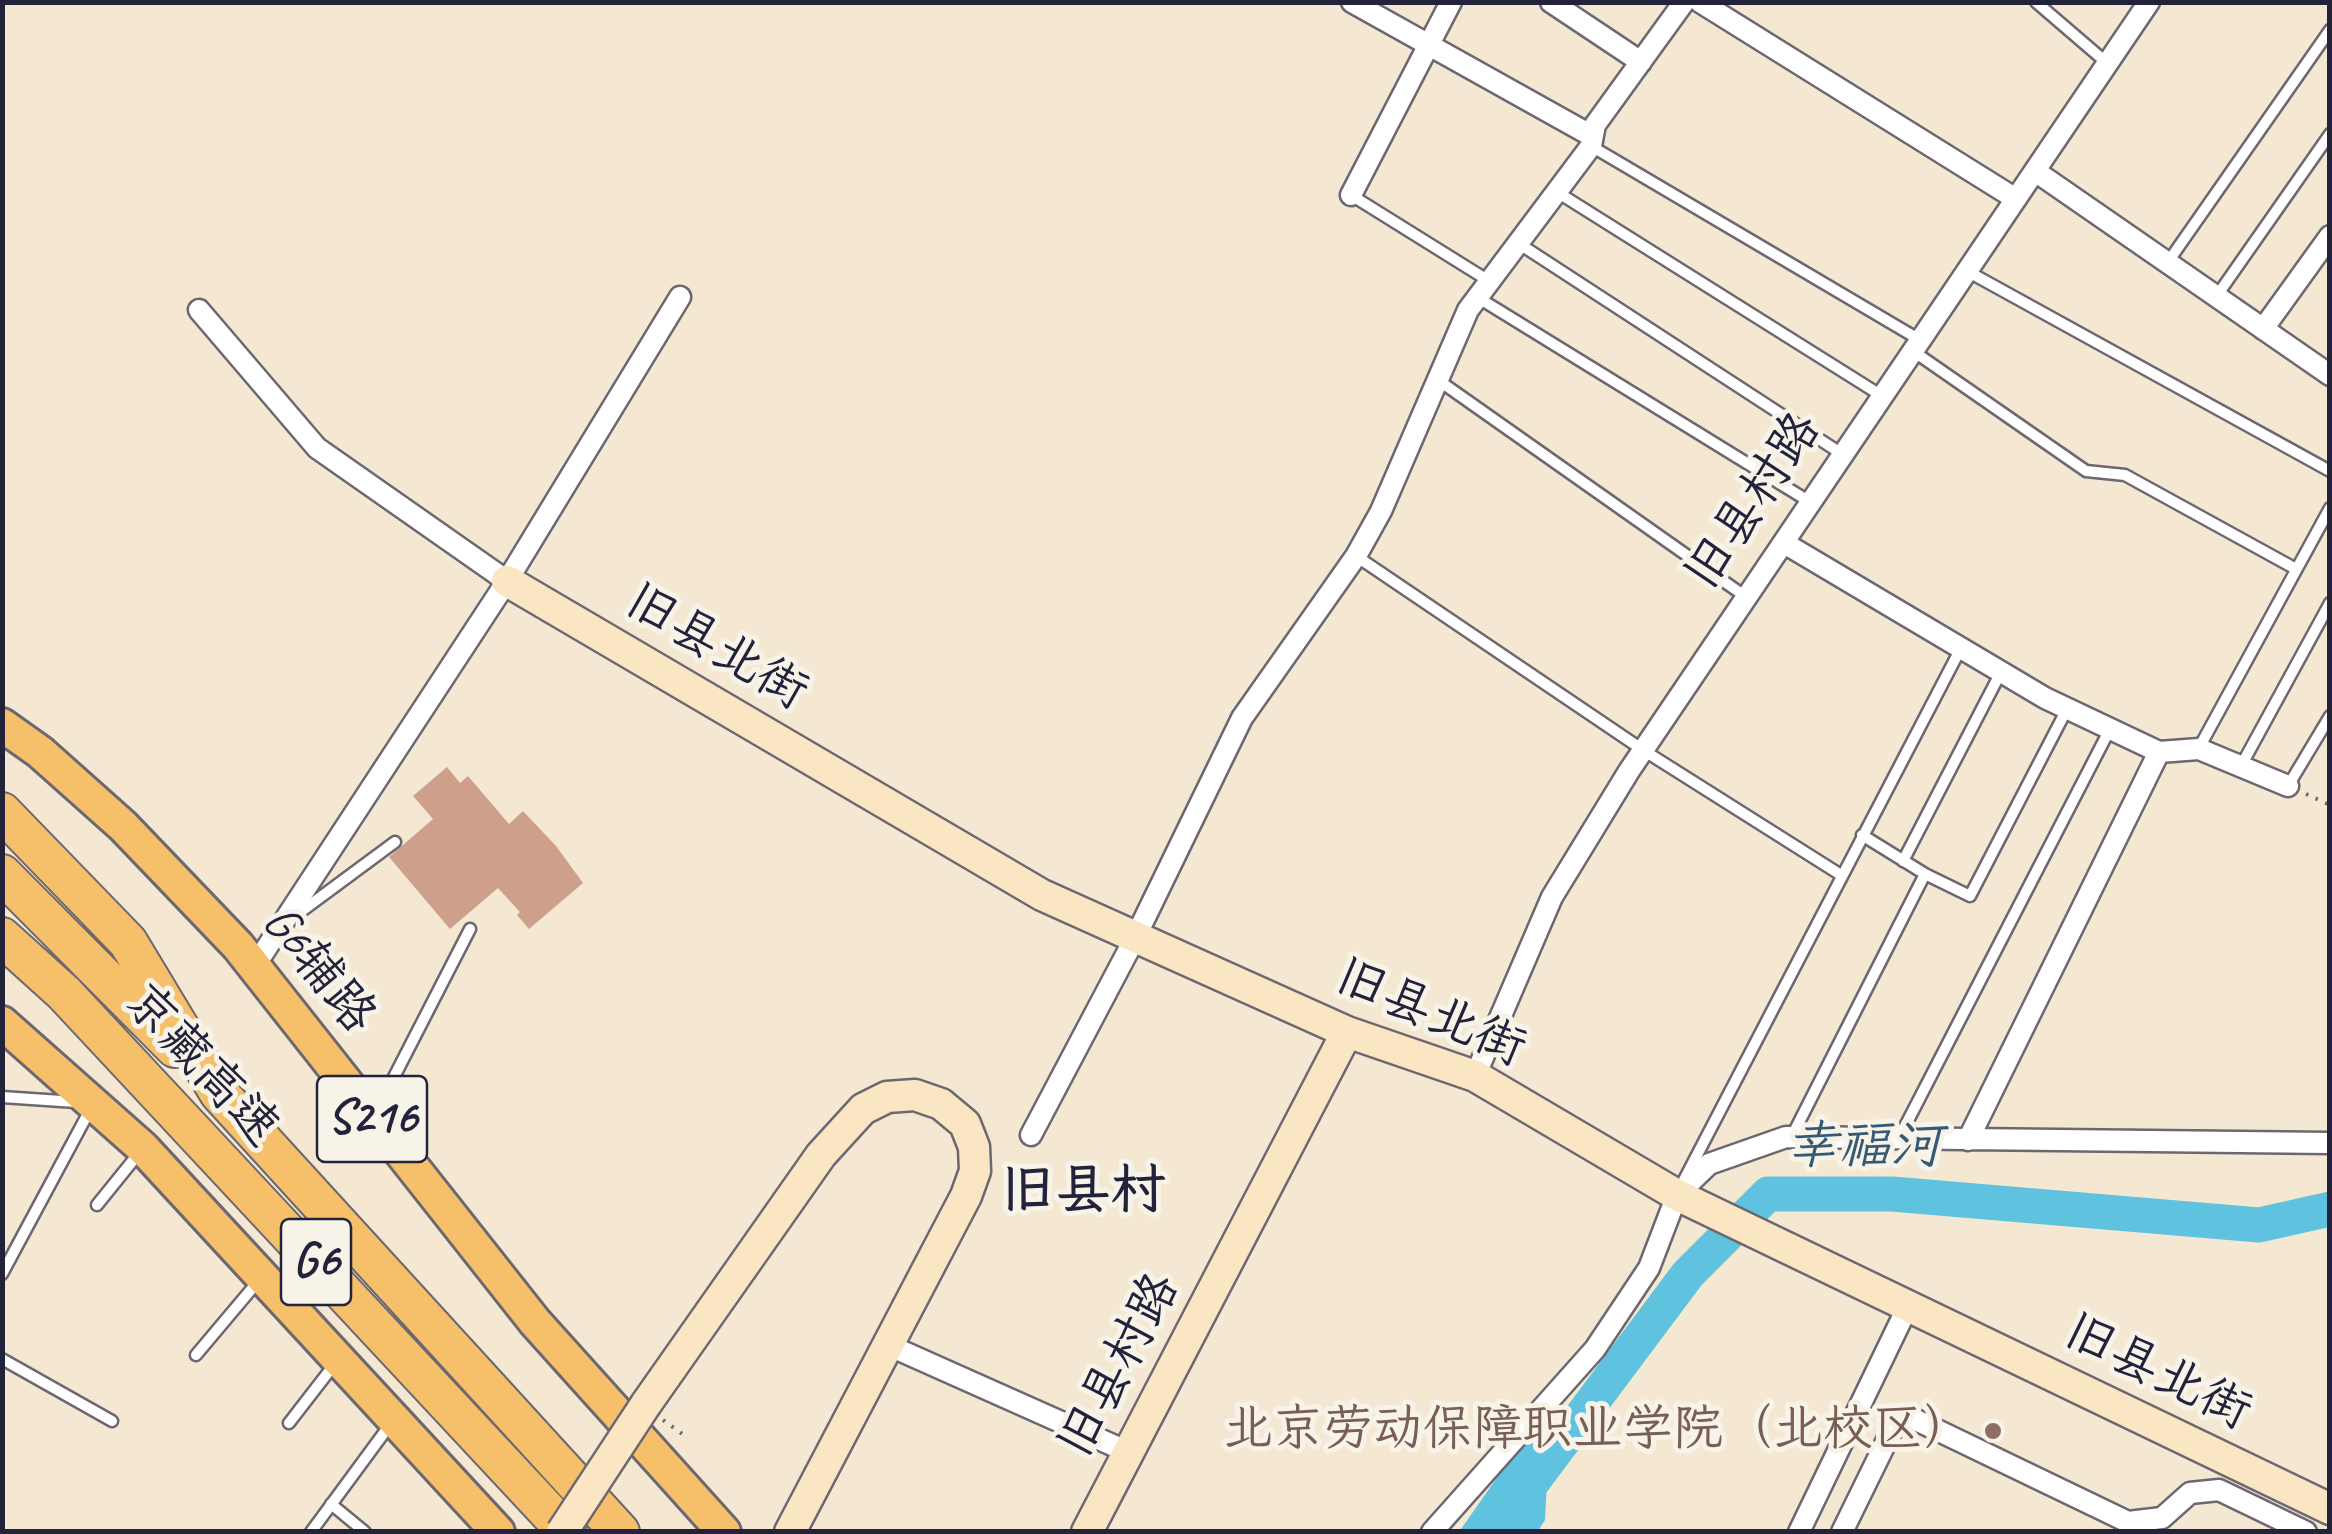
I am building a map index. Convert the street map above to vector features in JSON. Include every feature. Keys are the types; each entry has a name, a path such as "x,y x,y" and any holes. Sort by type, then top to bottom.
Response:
{"highway":[{"path":"2,812 128,942 219,1092"},
{"path":"2,874 219,1092 620,1532"},
{"name":"京藏高速","path":"2,937 64,992 565,1532"}],"main road":[{"name":"G6辅路","path":"2,725 40,752 123,826 254,968 535,1322 724,1532"},
{"path":"2,1023 143,1148 264,1274 498,1532"}],"street":[{"path":"1352,2 1592,141"},
{"path":"1351,195 1451,2"},
{"path":"1551,2 1641,62"},
{"path":"1031,1135 1135,938 1242,718 1356,556 1382,511 1438,380 1483,289 1592,141 1595,125 1684,2"},
{"path":"1700,2 2016,199"},
{"name":"旧县村路","path":"1475,1076 1552,897 1643,750 2108,64 2144,5"},
{"path":"2035,171 2330,375"},
{"path":"2264,329 2330,236"},
{"path":"254,968 507,581 680,297"},
{"path":"199,310 316,448 471,560 507,581"},
{"path":"1784,543 2067,709 2159,752 2199,749 2288,786"},
{"name":"旧县北街","path":"507,581 1042,894 1347,1032 1475,1076 1677,1194 2330,1509"},
{"path":"1968,1140 2159,752"},
{"name":"旧县村路","path":"1087,1532 1347,1032"},
{"path":"565,1532 842,1129 875,1103 915,1095 942,1104 965,1124 974,1147 976,1171 790,1532"},
{"path":"1432,1532 1621,1315 1649,1268 1677,1194 1709,1164 1792,1137 2330,1144"},
{"path":"1798,1532 1908,1306"},
{"path":"888,1345 1128,1452"},
{"path":"1842,1532 1891,1432 1899,1420 1914,1419 2126,1527 2162,1518 2190,1493 2219,1490 2306,1532"}],"lane":[{"path":"2036,2 2108,64"},
{"path":"2167,263 2330,30"},
{"path":"2216,296 2330,134"},
{"path":"1592,141 1917,346 2086,471 2125,475 2296,569"},
{"path":"1556,192 1883,396"},
{"path":"1351,195 1483,289 1811,502"},
{"path":"1518,243 1843,455"},
{"path":"1968,271 2330,471"},
{"path":"1438,380 1746,598"},
{"path":"2199,749 2330,508"},
{"path":"1356,556 1643,750 1841,875"},
{"path":"2241,766 2330,603"},
{"path":"1677,1194 1961,648"},
{"path":"1903,860 2001,672"},
{"path":"1862,835 1970,896 2067,709"},
{"path":"2288,786 2330,716"},
{"path":"1898,1139 2110,729"},
{"path":"286,923 395,842"},
{"path":"1792,1137 1925,874"},
{"path":"372,1119 470,929"},
{"path":"2,1097 93,1103 2,1274"},
{"path":"97,1206 143,1148"},
{"path":"196,1355 264,1274"},
{"path":"289,1422 340,1357"},
{"path":"2,1359 112,1420"},
{"path":"310,1532 396,1417"},
{"path":"330,1504 365,1532"}],"path":[{"path":"2288,786 2330,805"},
{"path":"648,1408 688,1438"}],"water":[{"path":"1551,1400 1545,1520 1538,1531 1459,1532"}],"building":[{"path":"447,767 460,783 468,776 509,824 523,811 583,883 529,929 517,915 520,912 498,888 450,929 389,857 433,819 413,796"}],"waterway":[{"name":"幸福河","path":"1495,1532 1688,1274 1768,1194 1892,1194 2259,1225 2330,1209"}],"place":[{"name":"北京劳动保障职业学院（北校区）","path":"1993,1431"}],"district":[{"name":"旧县村","path":"1083,1193"}]}
